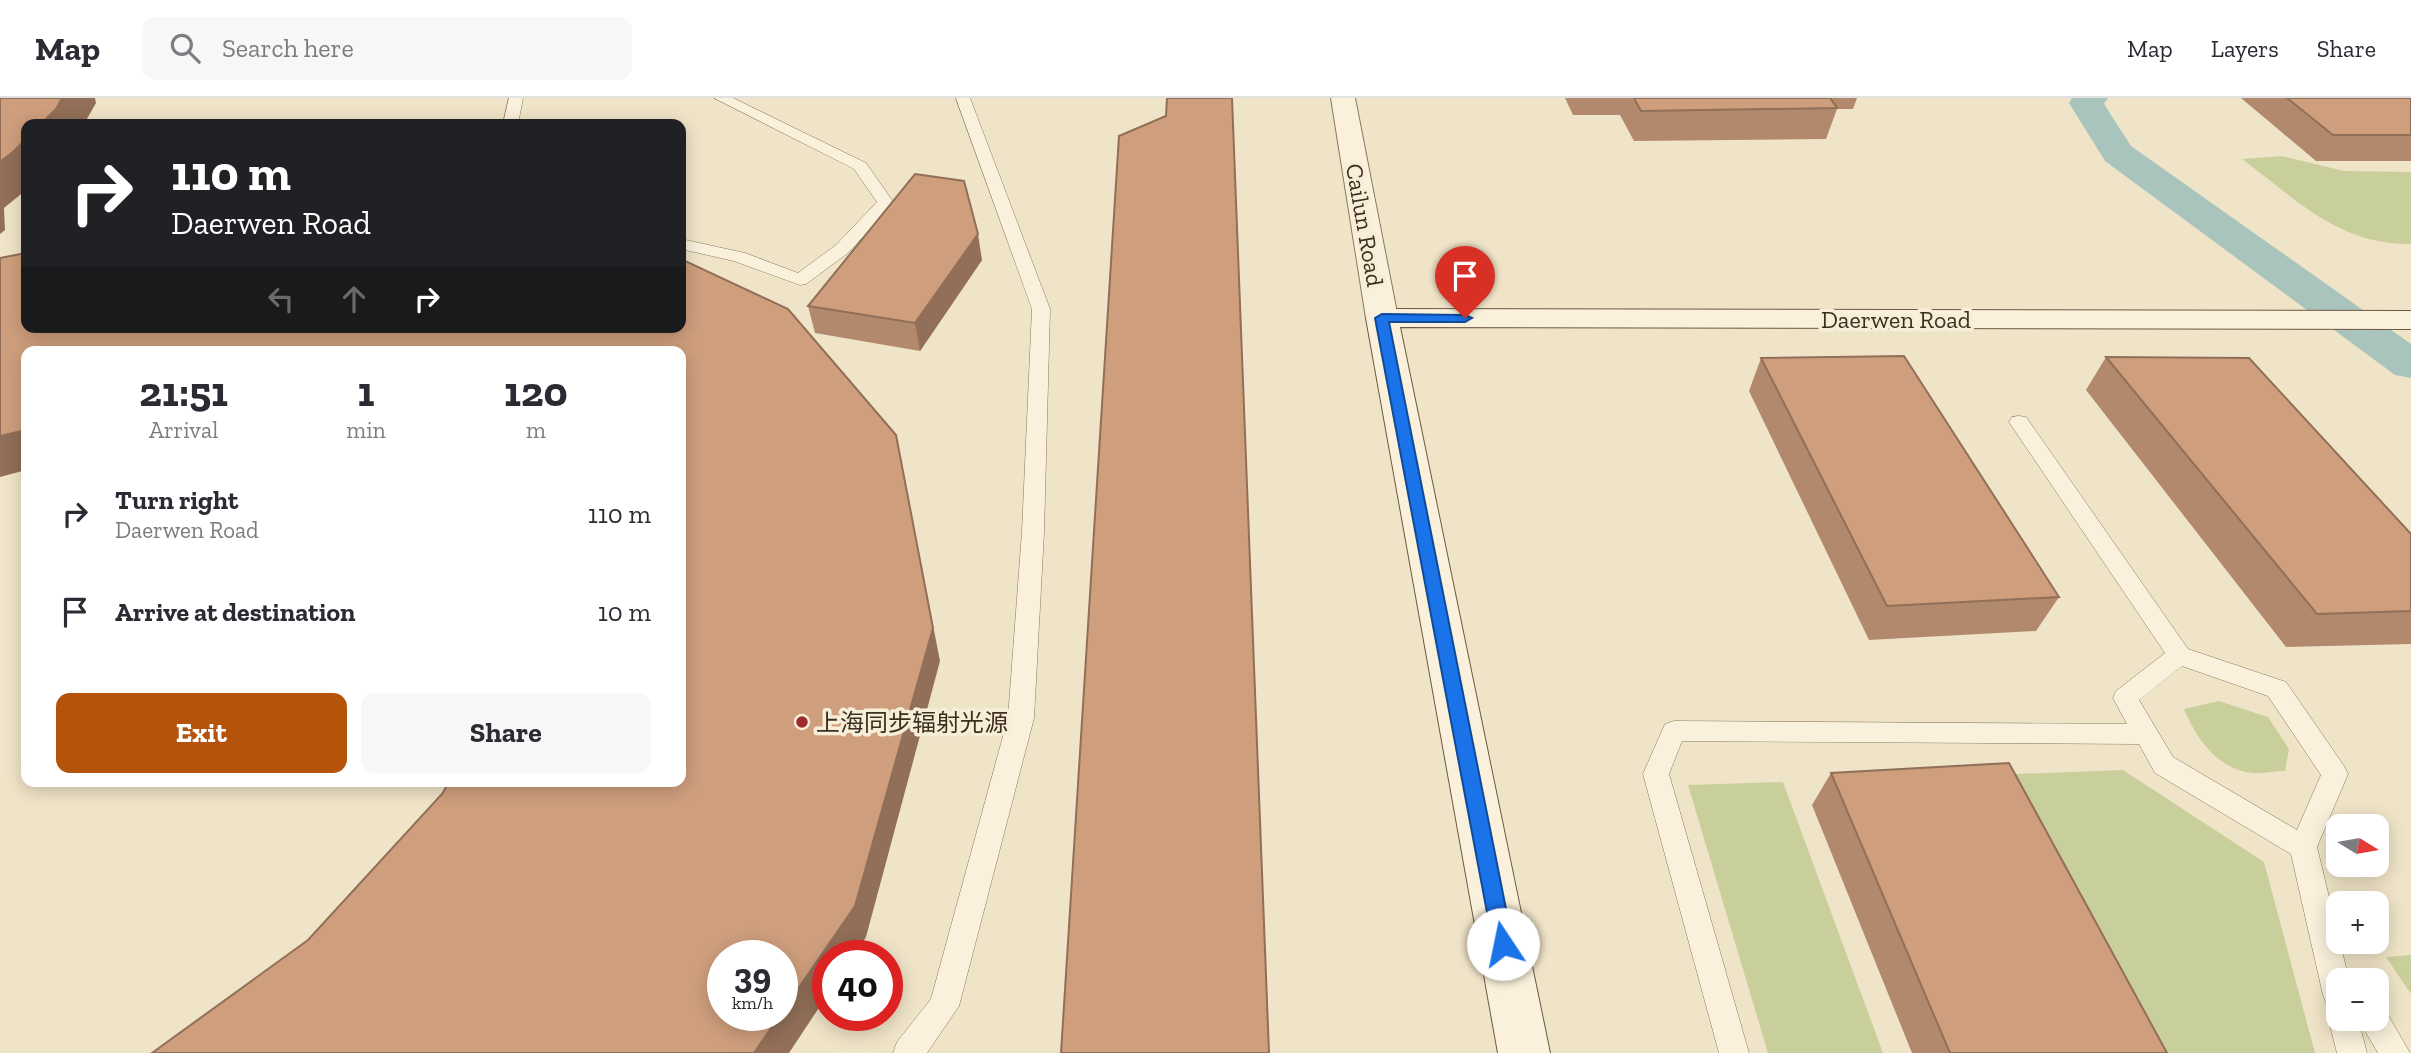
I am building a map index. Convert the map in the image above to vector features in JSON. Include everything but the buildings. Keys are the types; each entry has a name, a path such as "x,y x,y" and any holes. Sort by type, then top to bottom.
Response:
{"street":[{"name":"Cailun Road","path":"1343,98 1382,318 1524,1053"},
{"name":"Daerwen Road","path":"1382,318 2411,320"}],"lane":[{"path":"512,119 516,98"},
{"path":"686,245 739,257 800,280 842,249 886,204 860,166 721,98"},
{"path":"908,1053 944,1006 1021,718 1033,532 1041,309 963,98"},
{"path":"2019,422 2179,655 2277,689 2335,774 2303,847 2326,945"},
{"path":"2179,655 2125,698 2164,765 2303,847"},
{"path":"1734,1053 1656,774 1674,731 2146,734"},
{"path":"2346,1031 2351,1053"},
{"path":"2381,1031 2395,1053"}],"green space":[{"path":"2282,156 2344,171 2411,172 2411,244 2362,237 2340,228 2301,204 2242,159"},
{"path":"2219,701 2268,717 2289,749 2285,771 2256,773 2240,770 2218,759 2209,750 2184,709"},
{"path":"2123,770 2264,862 2315,1053 2140,1053 1989,775"},
{"path":"1783,782 1883,1053 1768,1053 1688,785"},
{"path":"2411,955 2411,994 2386,957"}],"waterway":[{"path":"2091,98 2086,103 2118,153 2411,365"}],"place":[{"name":"上海同步辐射光源","path":"802,722"}],"route":[{"path":"1465,318 1382,318 1503,944"}]}
